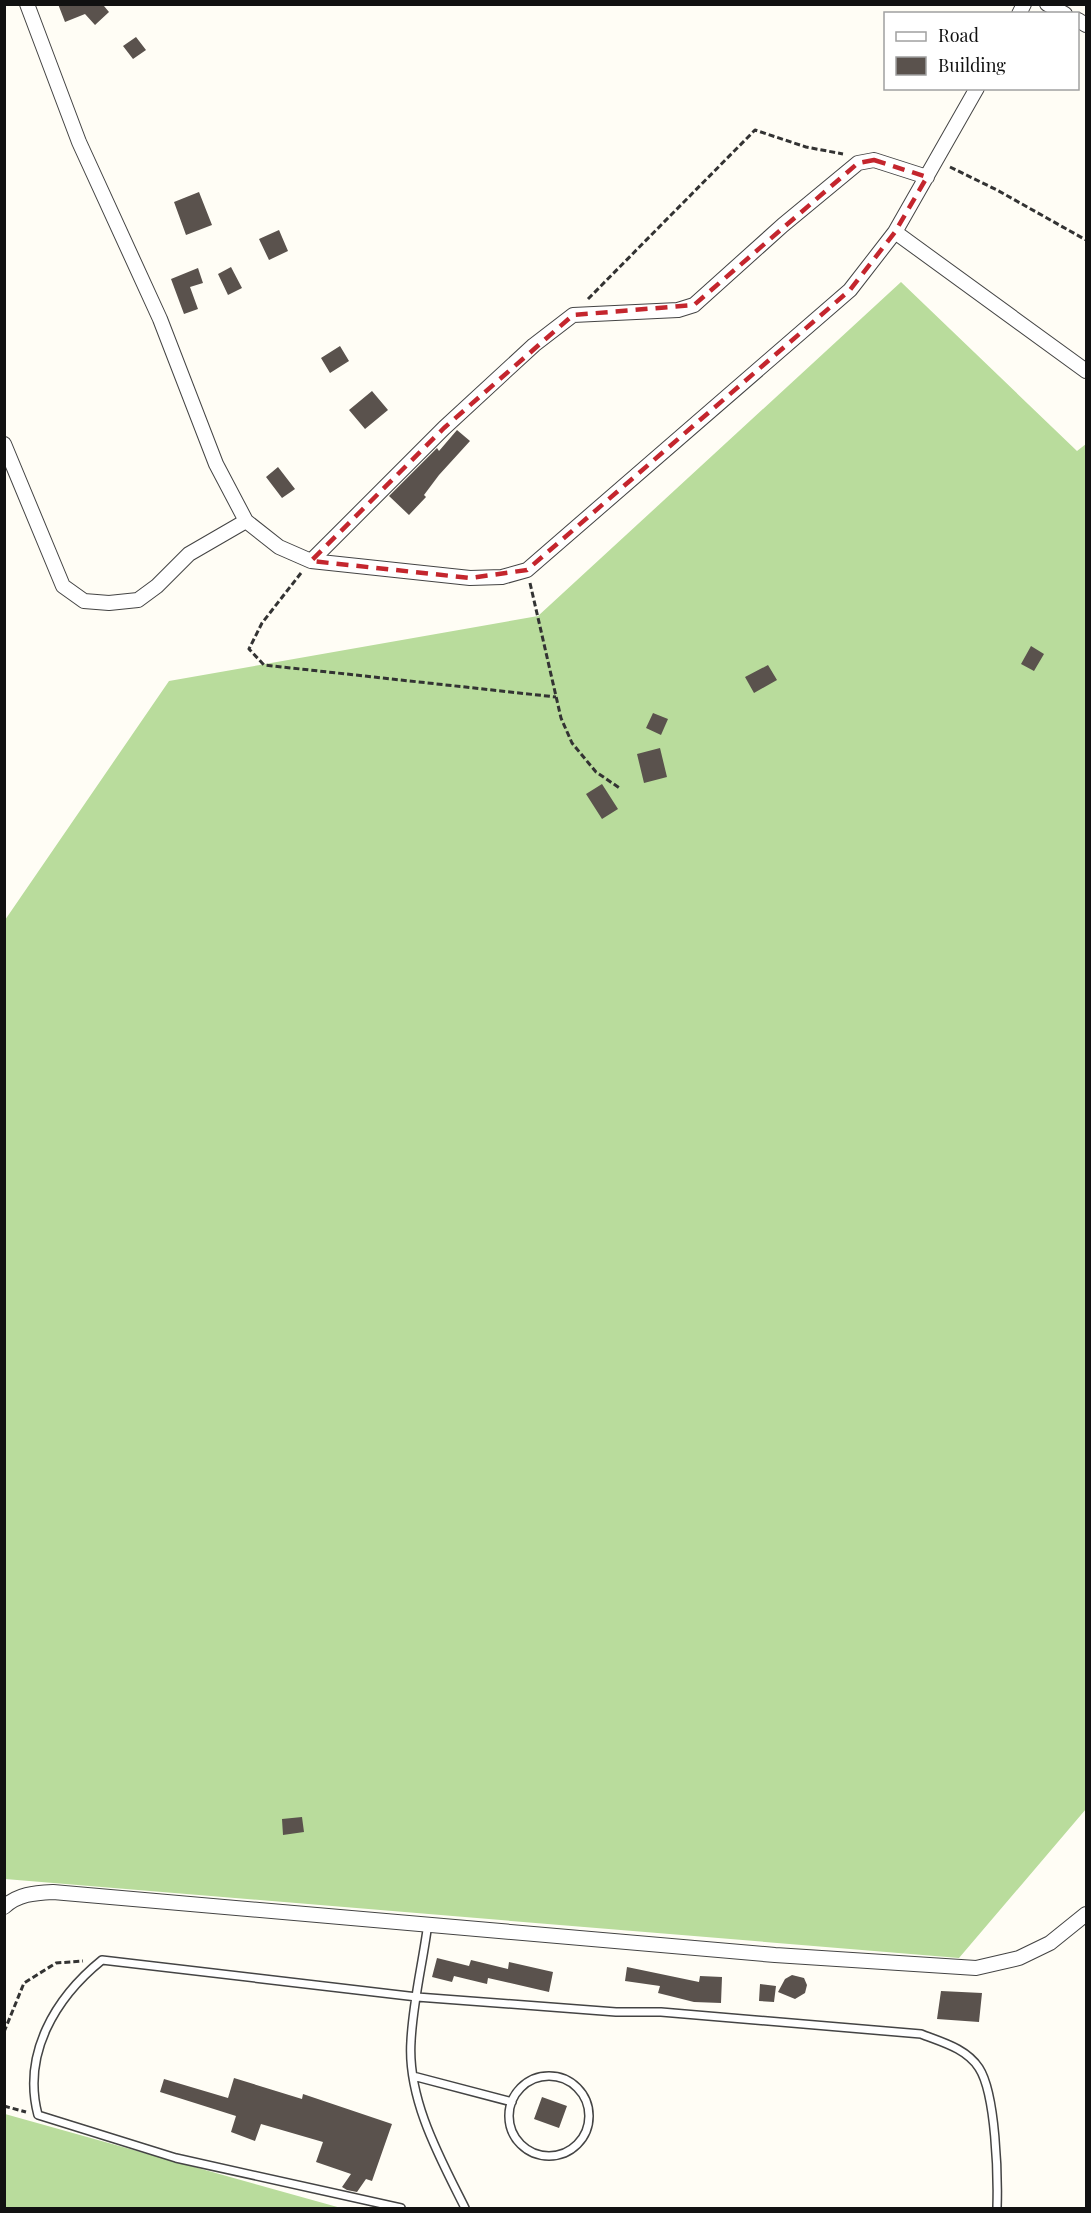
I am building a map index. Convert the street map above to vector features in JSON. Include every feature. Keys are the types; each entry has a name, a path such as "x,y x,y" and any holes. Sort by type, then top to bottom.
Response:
{"street":[{"path":"27,4 79,141 160,319 216,464 246,521 279,547 310,561 470,578 502,577 527,570 850,290 895,232 976,90"},
{"path":"1047,4 1061,12"},
{"path":"310,561 444,428 534,345 573,315 678,310 694,305 783,225 858,163 874,160 927,177"},
{"path":"895,232 1086,371"},
{"path":"4,444 63,586 84,601 108,603 138,600 157,586 189,554 246,521"},
{"path":"4,1907 12,1900 30,1893 52,1892 775,1955 976,1968 1019,1958 1050,1943 1086,1914"}],"lane":[{"path":"428,1923 411,2042 413,2076 436,2150 465,2208"},
{"path":"401,2208 176,2158 38,2115 32,2078 41,2040 69,1993 84,1974 102,1960 417,1997 616,2012 661,2012 921,2034 957,2048 979,2068 989,2096 998,2181 997,2208"},
{"path":"413,2076 512,2102"},
{"path":"547,2076 568,2081 585,2097 589,2108 587,2131 573,2149 562,2154 540,2156 529,2151 514,2135 509,2112 512,2102 518,2092 536,2079 547,2076"}],"path":[{"path":"573,315 755,130 806,147 874,160"},
{"path":"937,161 997,190 1086,240"},
{"path":"310,561 262,623 249,649 264,665 556,697"},
{"path":"527,570 556,697 572,743 596,772 621,789"},
{"path":"4,2032 24,1983 56,1963 102,1960"},
{"path":"4,2106 38,2115"}],"highlighted area":[{"path":"874,160 927,177 895,232 850,290 527,570 470,578 311,561 444,428 573,315 694,305 858,163"}],"green space":[{"path":"901,282 1077,451 1086,444 1086,1809 959,1958 5,1879 5,920 169,681 538,616"},
{"path":"5,2114 341,2208 5,2208"}],"building":[{"path":"58,4 106,4 104,6 109,12 95,25 85,14 65,22"},
{"path":"136,37 146,50 133,59 123,46"},
{"path":"199,192 212,225 186,235 174,202"},
{"path":"279,230 288,251 269,260 259,239"},
{"path":"231,267 242,288 228,295 218,274"},
{"path":"198,268 203,283 190,287 198,309 184,314 171,279"},
{"path":"340,346 349,361 330,373 321,358"},
{"path":"372,391 388,410 365,429 349,410"},
{"path":"457,430 470,441 439,475 424,495 426,497 409,515 389,496 437,448 439,451"},
{"path":"278,467 295,489 282,498 266,477"},
{"path":"1031,646 1044,654 1034,671 1021,664"},
{"path":"768,665 777,680 754,693 745,677"},
{"path":"653,713 668,719 661,735 646,728"},
{"path":"660,748 667,777 644,783 637,754"},
{"path":"602,784 618,809 602,819 586,794"},
{"path":"302,1817 304,1832 283,1835 282,1819"},
{"path":"437,1958 469,1966 471,1960 508,1969 509,1962 553,1972 549,1992 488,1978 487,1984 454,1976 452,1982 432,1977"},
{"path":"627,1967 699,1982 700,1976 722,1977 721,2003 694,2002 658,1993 660,1986 625,1981"},
{"path":"792,1975 804,1978 807,1985 805,1993 795,1999 778,1992 785,1979"},
{"path":"760,1984 776,1986 774,2002 759,2001"},
{"path":"941,1991 982,1993 979,2022 937,2019"},
{"path":"234,2078 302,2099 303,2094 392,2124 372,2181 366,2179 357,2192 347,2190 342,2187 351,2174 316,2162 323,2142 261,2124 255,2141 231,2132 236,2116 160,2092 164,2079 228,2098"},
{"path":"542,2097 567,2106 559,2128 534,2119"}]}
